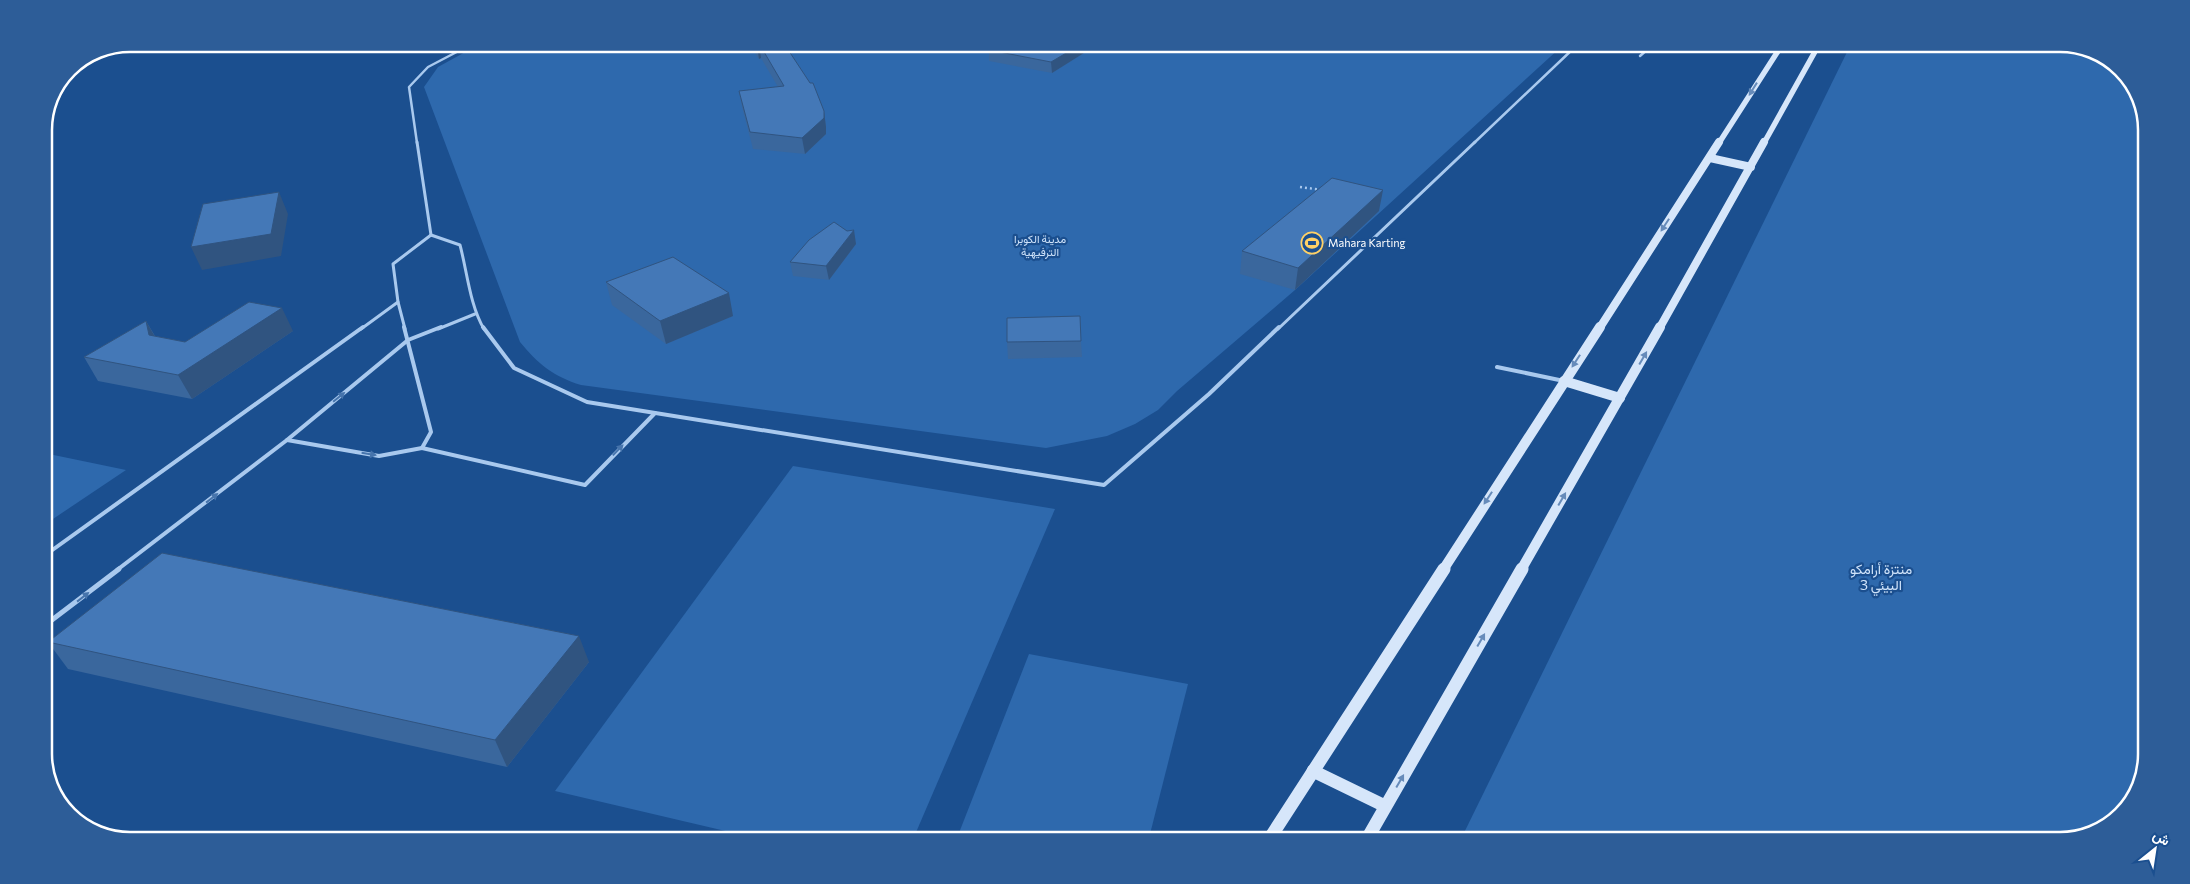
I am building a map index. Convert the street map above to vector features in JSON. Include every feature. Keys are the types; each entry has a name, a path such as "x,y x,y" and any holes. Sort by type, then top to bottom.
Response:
{"street":[{"path":"1274,832 1777,52"},
{"path":"1371,832 1620,398 1815,52"},
{"path":"1710,158 1751,167"},
{"path":"1564,381 1620,398"},
{"path":"1313,771 1385,806"}],"lane":[{"path":"430,235 409,87 416,74 431,63 455,52"},
{"path":"430,235 460,245 474,300 475,314 491,340 514,368 587,402 1104,485 1209,394 1570,52"},
{"path":"1640,56 1645,52"},
{"path":"422,448 431,432 398,302 393,264 430,235"},
{"path":"53,550 398,302"},
{"path":"53,619 286,440 408,340 475,314"},
{"path":"1497,367 1564,381"},
{"path":"286,440 379,456 422,448 585,485 655,412"}],"path":[{"path":"1300,186 1329,192"}],"green space":[{"name":"مدينة الكوبرا الترفيهية","path":"465,52 1556,52 1295,290 1177,391 1158,410 1135,424 1107,436 1046,448 581,385 554,373 533,356 520,342 424,87 438,67"},
{"name":"منتزة أرامكو البيئي 3","path":"1847,52 2060,52 2085,57 2103,66 2115,75 2132,101 2137,125 2138,754 2133,779 2115,809 2103,818 2080,829 2060,832 1464,832"},
{"path":"53,455 126,470 53,519"},
{"path":"793,466 1055,509 916,832 730,832 555,791"},
{"path":"1029,654 1188,684 1151,832 959,832"}],"building":[{"path":"764,52 790,52 810,83 813,83 824,111 824,118 802,138 750,132 739,91 784,86"},
{"path":"999,52 1068,52 1051,62"},
{"path":"1332,178 1383,190 1298,268 1242,251"},
{"path":"279,192 271,234 191,247 203,204"},
{"path":"834,222 847,231 854,230 826,266 790,262 809,240"},
{"path":"673,257 729,293 660,321 606,282"},
{"path":"249,302 282,308 178,375 84,357 146,321 149,335 185,342"},
{"path":"1080,316 1081,341 1007,342 1007,318"},
{"path":"162,553 579,636 495,740 53,643 53,638"}],"place":[{"name":"Mahara Karting","path":"1312,243"}]}
